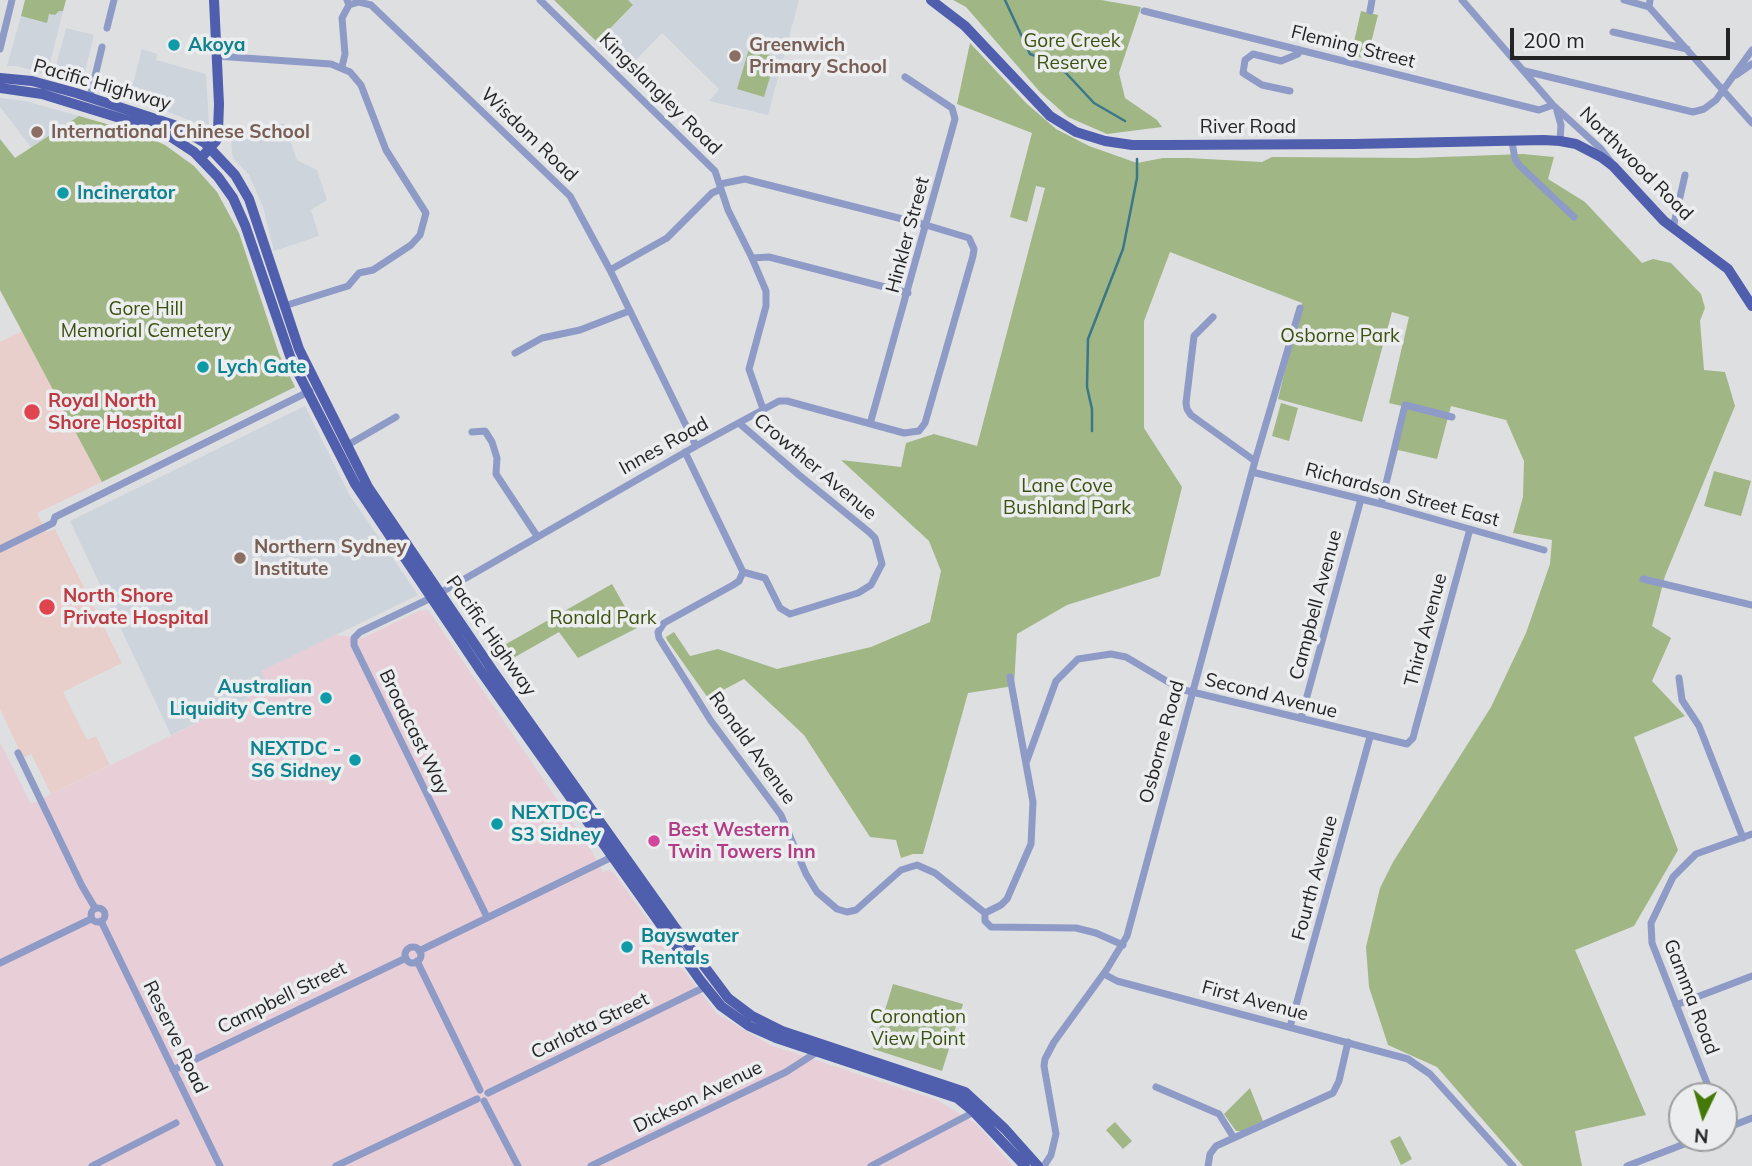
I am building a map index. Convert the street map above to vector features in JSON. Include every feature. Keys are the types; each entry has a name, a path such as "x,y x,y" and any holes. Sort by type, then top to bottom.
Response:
{"main road":[{"path":"201,159 211,148 218,131 214,0"},
{"name":"River Road","path":"931,0 965,26 1040,108 1062,124 1092,138 1132,145 1560,141 1587,149 1613,166"},
{"name":"Pacific Highway","path":"0,78 32,81 174,125 211,148 235,175 249,199 313,390 355,484 713,980 735,1005 782,1031 965,1092 1005,1129 1038,1166"},
{"name":"Pacific Highway","path":"0,88 32,91 137,122 170,135 201,159 224,184 237,206 288,352 313,390 368,487 435,595 612,857 705,987 725,1010 749,1026 776,1038 952,1095 974,1112 1024,1166"},
{"name":"Northwood Road","path":"1613,166 1673,228 1728,270 1752,306"},
{"path":"612,857 622,852"}],"street":[{"path":"0,49 12,0"},
{"path":"107,28 114,0"},
{"name":"Kingslangley Road","path":"540,0 698,152 712,167 721,187 745,179 964,235 972,243 974,249 929,415 919,430"},
{"path":"1370,11 1372,0"},
{"name":"Northwood Road","path":"1462,0 1553,105 1605,153 1613,166"},
{"path":"1624,0 1649,3 1752,123"},
{"path":"342,67 345,54 342,18 348,3"},
{"name":"Wisdom Road","path":"348,3 371,5 570,196 610,270 696,446"},
{"name":"Fleming Street","path":"1144,12 1539,110 1553,105"},
{"path":"1613,32 1687,49"},
{"path":"90,97 102,47"},
{"path":"1290,91 1262,85 1243,73 1245,60 1253,54 1281,61 1298,54 1300,50"},
{"path":"1525,71 1697,111 1710,105 1724,91 1752,50"},
{"path":"216,56 342,67 354,75 361,85 386,150 426,213 420,235 411,245 373,270 359,273 348,286 284,306"},
{"path":"1737,75 1752,64"},
{"name":"Hinkler Street","path":"870,424 955,115 947,105 905,76"},
{"name":"Northwood Road","path":"1553,105 1560,119 1560,141"},
{"path":"1512,142 1519,165 1574,216"},
{"path":"1673,228 1685,175"},
{"path":"610,270 667,238 721,187 728,210 752,258 767,299 749,369 763,409"},
{"path":"752,258 769,257 908,293"},
{"name":"Osborne Road","path":"1044,1166 1051,1155 1056,1134 1045,1059 1054,1042 1123,945 1255,461 1300,307"},
{"path":"515,353 542,338 580,330 629,311"},
{"path":"1213,317 1194,336 1187,409 1191,415 1255,461"},
{"path":"0,549 53,523 55,517 313,390"},
{"name":"Innes Road","path":"435,595 779,401 904,433 919,430"},
{"path":"1381,504 1405,405 1452,416"},
{"path":"345,446 396,417"},
{"name":"Crowther Avenue","path":"738,422 869,532 875,538 882,564 866,589 846,599 790,614 780,608 765,578 743,572"},
{"path":"472,432 485,431 492,442 499,480 537,537"},
{"path":"685,452 743,572"},
{"name":"Richardson Street East","path":"1252,472 1381,504 1544,550"},
{"name":"Campbell Avenue","path":"1301,718 1361,499"},
{"name":"Third Avenue","path":"1413,738 1470,529"},
{"name":"Ronald Avenue","path":"743,572 739,581 733,585 664,623 659,638 711,721 781,815 814,887 833,907 842,911 856,910 901,870 917,865 935,873 985,913 985,921 991,927 1076,928 1096,933 1123,945"},
{"path":"1643,579 1752,605"},
{"name":"Broadcast Way","path":"435,595 360,632 354,638 354,645 487,917"},
{"name":"Second Avenue","path":"1026,763 1056,681 1083,657 1118,654 1166,682 1192,692 1370,737 1406,744 1413,738"},
{"path":"985,913 1007,899 1031,844 1033,802 1010,677"},
{"path":"1679,678 1682,700 1699,726 1743,838"},
{"name":"Fourth Avenue","path":"1290,1027 1370,737"},
{"path":"18,753 82,886 95,908 104,911 101,921 94,922 91,919"},
{"name":"Gamma Road","path":"1706,1082 1652,943 1651,923 1672,877 1696,854 1752,834"},
{"path":"419,951 612,857"},
{"path":"91,919 91,911 95,908"},
{"path":"0,963 91,919"},
{"name":"Reserve Road","path":"101,921 220,1166"},
{"path":"416,961 409,961 405,953 410,947 419,951"},
{"path":"416,961 420,955 419,951"},
{"name":"Campbell Street","path":"173,1070 406,958"},
{"path":"336,1166 488,1099 416,961"},
{"name":"First Avenue","path":"1104,974 1117,981 1399,1056 1415,1063 1430,1074 1513,1166"},
{"path":"1676,1005 1752,976"},
{"name":"Carlotta Street","path":"484,1091 705,987"},
{"path":"1208,1166 1210,1154 1216,1146 1333,1093 1339,1081 1348,1042"},
{"name":"Dickson Avenue","path":"591,1166 804,1063 817,1052"},
{"path":"1156,1087 1219,1114 1234,1138"},
{"path":"481,1100 517,1166"},
{"path":"871,1166 974,1112"},
{"path":"92,1166 176,1124"},
{"path":"1627,1166 1649,1162 1670,1152"}],"shaded area":[{"name":"Greenwich Primary School","path":"628,0 799,0 768,115 709,101 719,89 662,33 627,69 597,42 633,6"},
{"path":"63,11 47,75 17,66 7,66 21,16 47,22 49,14"},
{"path":"66,28 94,35 82,84 53,77"},
{"path":"142,49 157,54 156,60 206,74 209,125 206,127 129,99"},
{"name":"International Chinese School","path":"0,98 25,101 79,116 31,147 0,107"},
{"path":"284,123 297,160 317,170 327,200 311,210 319,236 274,251 263,207 249,175 234,159 231,136"},
{"name":"North Shore Private Hospital","path":"22,331 102,482 37,513 47,532 55,529 122,663 63,692 87,740 96,736 110,765 51,794 31,754 23,758 0,709 0,342"},
{"name":"Northern Sydney Institute","path":"305,406 349,494 418,595 262,671 269,688 171,735 70,521"},
{"path":"428,610 590,848 603,872 609,870 614,873 717,1014 770,1045 937,1100 976,1124 1013,1166 0,1166 0,742 31,804 269,688 261,671 335,635 363,638 419,611"}],"green space":[{"path":"25,0 66,0 63,11 55,15 49,14 47,23 21,16"},
{"path":"554,0 628,0 633,5 597,42"},
{"name":"Gore Creek Reserve","path":"953,0 1101,0 1141,7 1119,73 1125,98 1157,120 1162,127 1107,134 1068,117 1040,92 966,7"},
{"path":"1361,11 1378,15 1367,59 1351,55"},
{"path":"970,43 1026,103 1056,129 1089,146 1137,163 1163,158 1262,162 1272,157 1415,158 1523,154 1554,157 1548,179 1585,202 1642,263 1653,259 1671,263 1701,294 1705,308 1700,321 1704,370 1725,372 1735,406 1665,576 1652,626 1671,638 1652,681 1685,716 1634,737 1678,850 1634,926 1575,950 1646,1115 1575,1131 1582,1166 1523,1166 1437,1067 1388,1045 1369,987 1366,947 1380,888 1393,862 1491,707 1526,633 1550,564 1552,540 1513,533 1523,497 1524,461 1506,420 1451,406 1437,459 1398,450 1385,498 1402,406 1389,403 1409,317 1392,312 1362,422 1278,399 1302,303 1170,252 1144,321 1144,428 1182,487 1160,576 1067,605 1017,634 1014,686 968,693 923,854 901,858 896,840 870,837 804,735 744,679 708,698 667,640 666,637 674,632 690,656 718,649 777,669 871,647 930,622 941,571 929,541 841,460 901,467 906,443 934,434 977,446 1045,188 1028,184 1036,186 1027,222 1010,217 1032,133 957,104"},
{"path":"749,49 776,57 764,97 737,89"},
{"name":"Gore Hill Memorial Cemetery","path":"79,116 138,133 165,145 194,166 217,192 239,233 279,354 295,387 102,482 0,290 0,139 15,158"},
{"path":"1281,403 1298,408 1289,441 1272,436"},
{"path":"1714,471 1751,481 1741,516 1704,506"},
{"name":"Ronald Park","path":"612,584 637,628 578,658 559,632 501,665 492,652"},
{"name":"Coronation View Point","path":"893,984 963,1004 942,1071 873,1049"},
{"path":"1250,1088 1263,1121 1236,1131 1224,1114"},
{"path":"1115,1122 1132,1141 1123,1149 1106,1130"},
{"path":"1400,1136 1412,1159 1401,1165 1390,1141"}],"waterway":[{"path":"1005,0 1030,54 1050,61 1066,73 1094,103 1125,121"},
{"path":"1092,431 1092,409 1087,387 1088,339 1123,249 1137,178 1137,159"}],"place":[{"name":"Akoya","path":"174,45"},
{"name":"Greenwich Primary School","path":"735,56"},
{"name":"International Chinese School","path":"37,132"},
{"name":"Incinerator","path":"63,193"},
{"name":"Lych Gate","path":"203,367"},
{"name":"Royal North Shore Hospital","path":"32,412"},
{"name":"Northern Sydney Institute","path":"240,558"},
{"name":"North Shore Private Hospital","path":"47,607"},
{"name":"Australian Liquidity Centre","path":"326,698"},
{"name":"NEXTDC - S6 Sidney","path":"355,760"},
{"name":"NEXTDC - S3 Sidney","path":"497,824"},
{"name":"Best Western Twin Towers Inn","path":"654,841"},
{"name":"Bayswater Rentals","path":"627,947"}],"park label":[{"name":"Osborne Park","path":"1340,336"},
{"name":"Lane Cove Bushland Park","path":"1067,497"}]}
